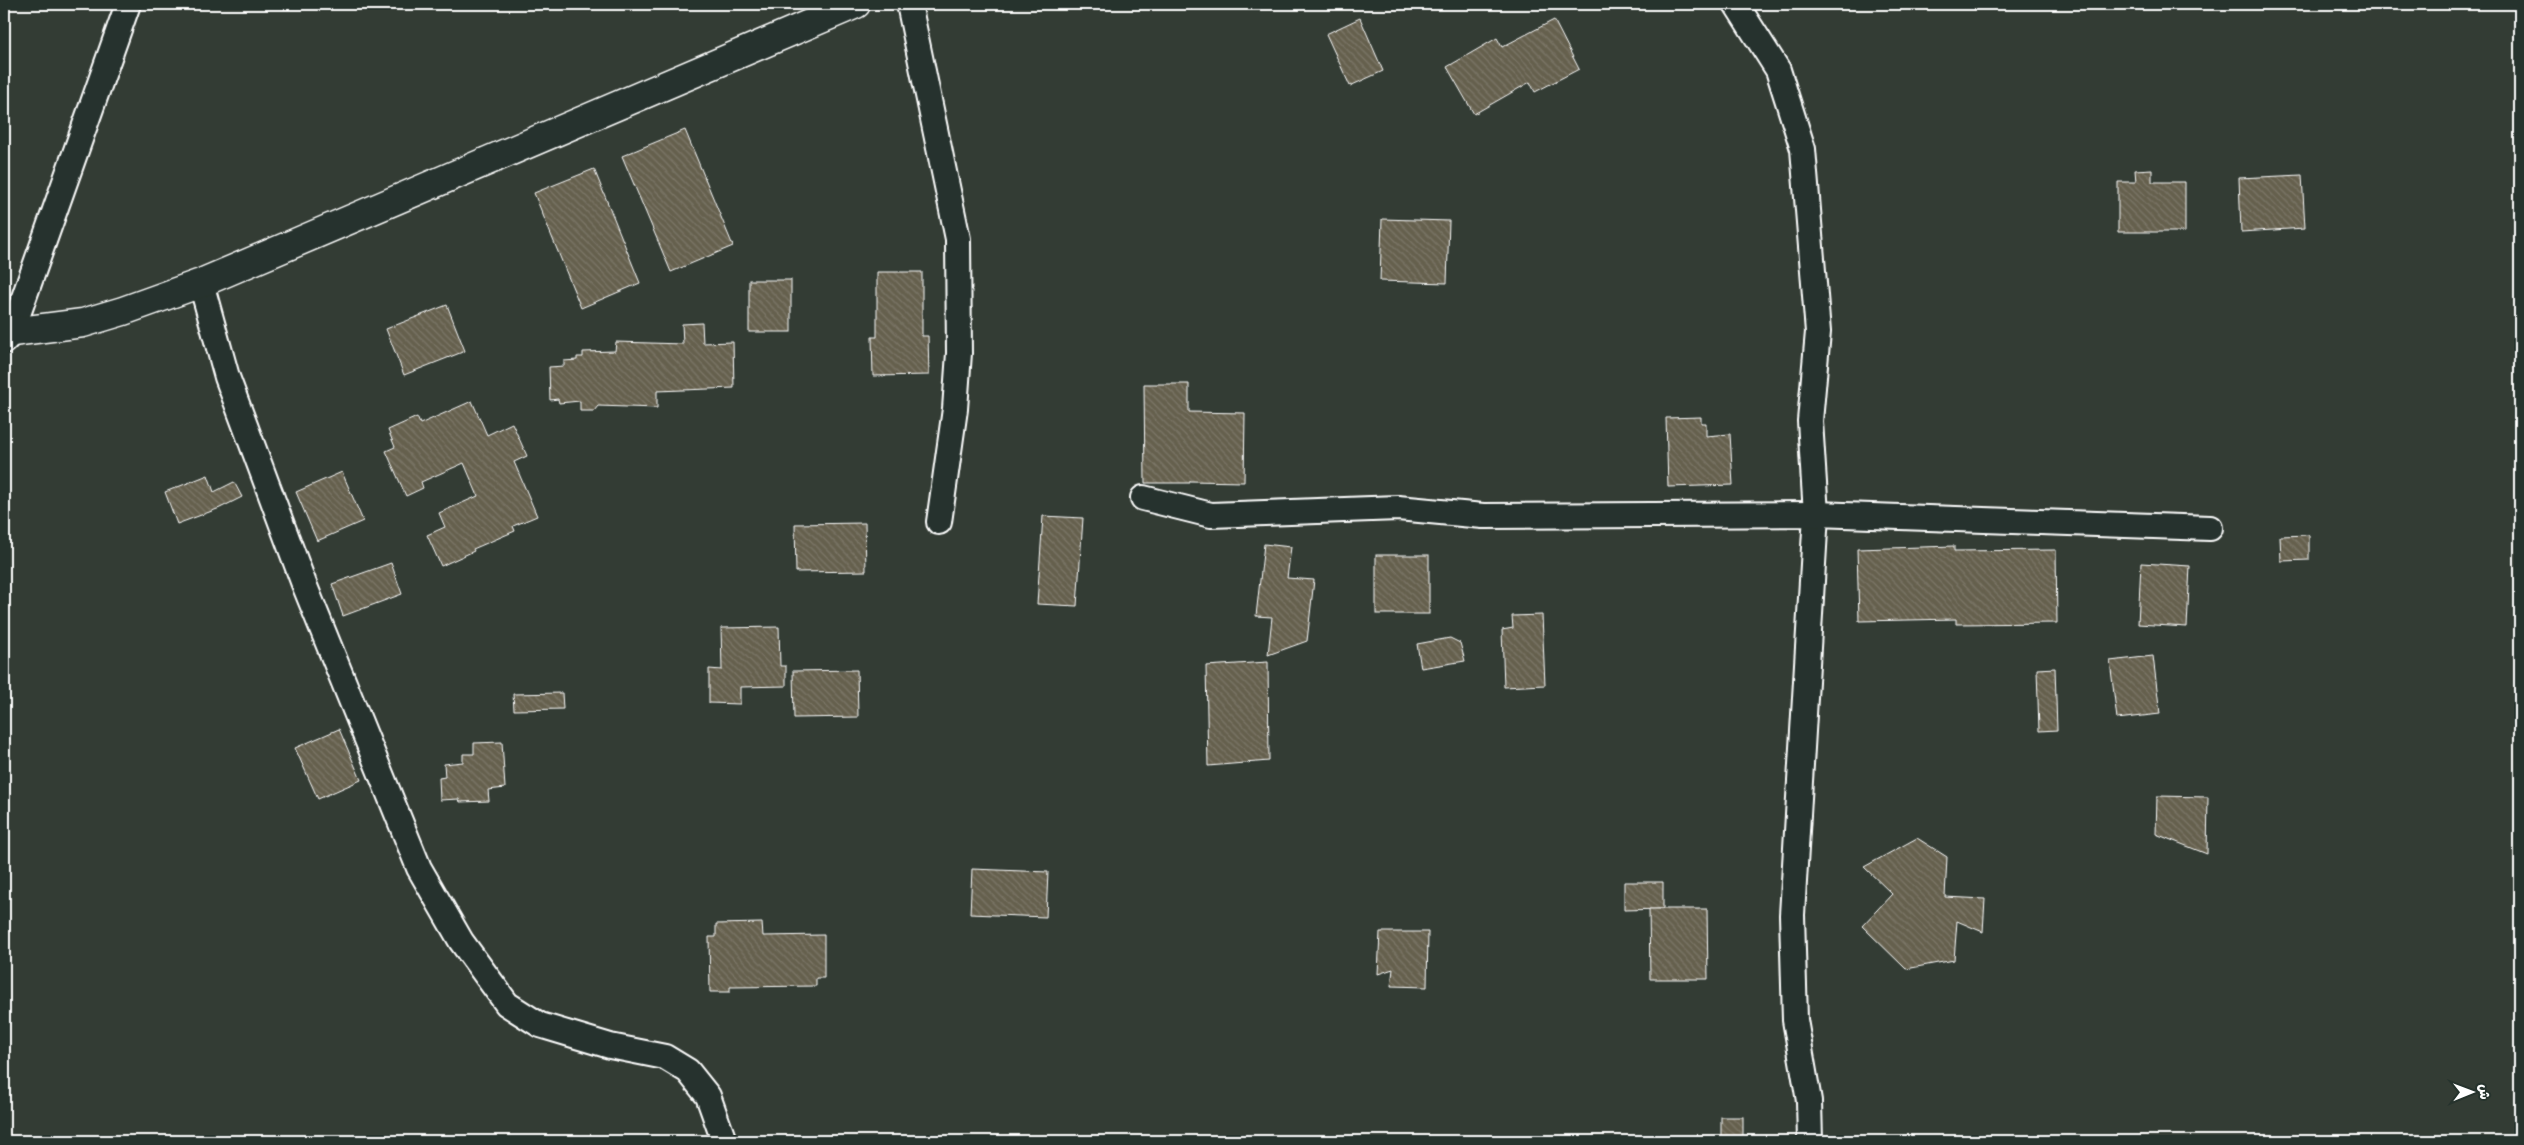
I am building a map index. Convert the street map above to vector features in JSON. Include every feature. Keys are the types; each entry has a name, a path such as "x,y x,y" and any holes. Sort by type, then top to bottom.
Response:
{"main road":[{"path":"6,336 83,322 123,311 201,283 856,4"}],"street":[{"path":"6,336 128,4"},
{"path":"909,4 958,239 959,353 956,409 940,522"},
{"path":"1736,4 1778,70 1803,149 1818,332 1810,421 1816,514 1792,915 1795,1020 1809,1101 1810,1141"},
{"path":"201,283 226,377 304,584 419,868 461,941 507,1004 540,1026 610,1046 665,1057 688,1071 708,1096 724,1141"},
{"path":"1143,498 1211,516 1398,508 1483,516 1816,514 2210,528"}],"building":[{"path":"1360,18 1383,71 1350,86 1326,34"},
{"path":"1554,20 1579,69 1535,92 1530,82 1474,114 1447,67 1497,38 1502,47"},
{"path":"685,130 733,246 671,272 622,156"},
{"path":"594,169 640,283 581,308 534,193"},
{"path":"2152,169 2152,182 2185,182 2185,232 2118,232 2118,182 2136,182 2135,170"},
{"path":"2302,175 2305,228 2241,232 2239,178"},
{"path":"1382,219 1449,221 1447,283 1380,281"},
{"path":"877,272 922,272 922,336 928,336 929,375 873,376 872,337 877,337"},
{"path":"749,280 791,280 791,332 749,332"},
{"path":"447,305 465,351 404,375 386,329"},
{"path":"702,323 703,343 733,342 734,388 657,391 657,408 598,406 594,411 580,411 580,401 559,403 558,399 550,400 549,367 564,366 564,361 577,360 577,357 583,357 583,352 615,351 616,342 683,344 682,324"},
{"path":"1144,384 1189,384 1189,412 1245,413 1244,482 1190,481 1190,483 1145,483"},
{"path":"472,401 487,435 512,423 527,456 514,462 537,516 513,526 515,531 473,549 474,551 441,566 427,535 445,527 439,513 478,496 464,463 421,482 423,488 406,496 386,451 395,447 388,430 417,417 420,424"},
{"path":"1701,417 1701,423 1706,423 1706,436 1730,434 1733,485 1668,487 1666,418"},
{"path":"342,472 363,521 317,541 296,492"},
{"path":"208,475 214,492 234,482 242,497 220,508 177,524 165,492"},
{"path":"1043,516 1083,518 1077,606 1037,604"},
{"path":"865,523 866,571 796,572 795,524"},
{"path":"2309,535 2309,560 2281,561 2280,536"},
{"path":"1264,544 1291,547 1287,578 1314,580 1307,641 1268,655 1272,617 1256,616"},
{"path":"1954,546 1954,551 2056,550 2057,623 1956,624 1956,619 1859,621 1857,549"},
{"path":"1376,555 1429,555 1429,614 1376,614"},
{"path":"391,563 402,594 343,616 332,584"},
{"path":"2141,563 2190,566 2187,627 2138,624"},
{"path":"1542,615 1545,685 1504,687 1502,630 1513,628 1512,616"},
{"path":"779,627 780,666 786,666 786,686 740,687 740,704 709,703 709,669 722,670 721,628"},
{"path":"1450,638 1460,643 1465,661 1421,668 1417,644"},
{"path":"2153,656 2160,714 2117,719 2110,661"},
{"path":"1268,662 1269,761 1208,766 1206,666"},
{"path":"2055,668 2057,730 2039,731 2037,669"},
{"path":"857,670 858,717 794,718 793,671"},
{"path":"562,693 563,709 514,710 513,694"},
{"path":"339,729 361,780 318,799 295,748"},
{"path":"502,742 505,788 488,790 489,801 460,802 459,799 440,800 439,778 445,777 444,764 463,762 463,754 474,754 474,743"},
{"path":"2157,796 2208,797 2207,854 2156,834"},
{"path":"1917,838 1947,857 1945,897 1985,899 1983,932 1957,921 1954,960 1906,969 1862,926 1892,894 1864,867"},
{"path":"972,869 1048,872 1046,917 970,914"},
{"path":"1624,882 1663,882 1663,909 1624,910"},
{"path":"1649,909 1707,909 1708,979 1650,979"},
{"path":"762,923 763,936 824,935 824,978 816,978 816,986 730,987 730,992 710,992 709,937 716,937 716,924"},
{"path":"1380,932 1428,932 1427,987 1391,986 1393,969 1378,974"},
{"path":"1721,1117 1743,1117 1743,1141 1721,1141"}]}
